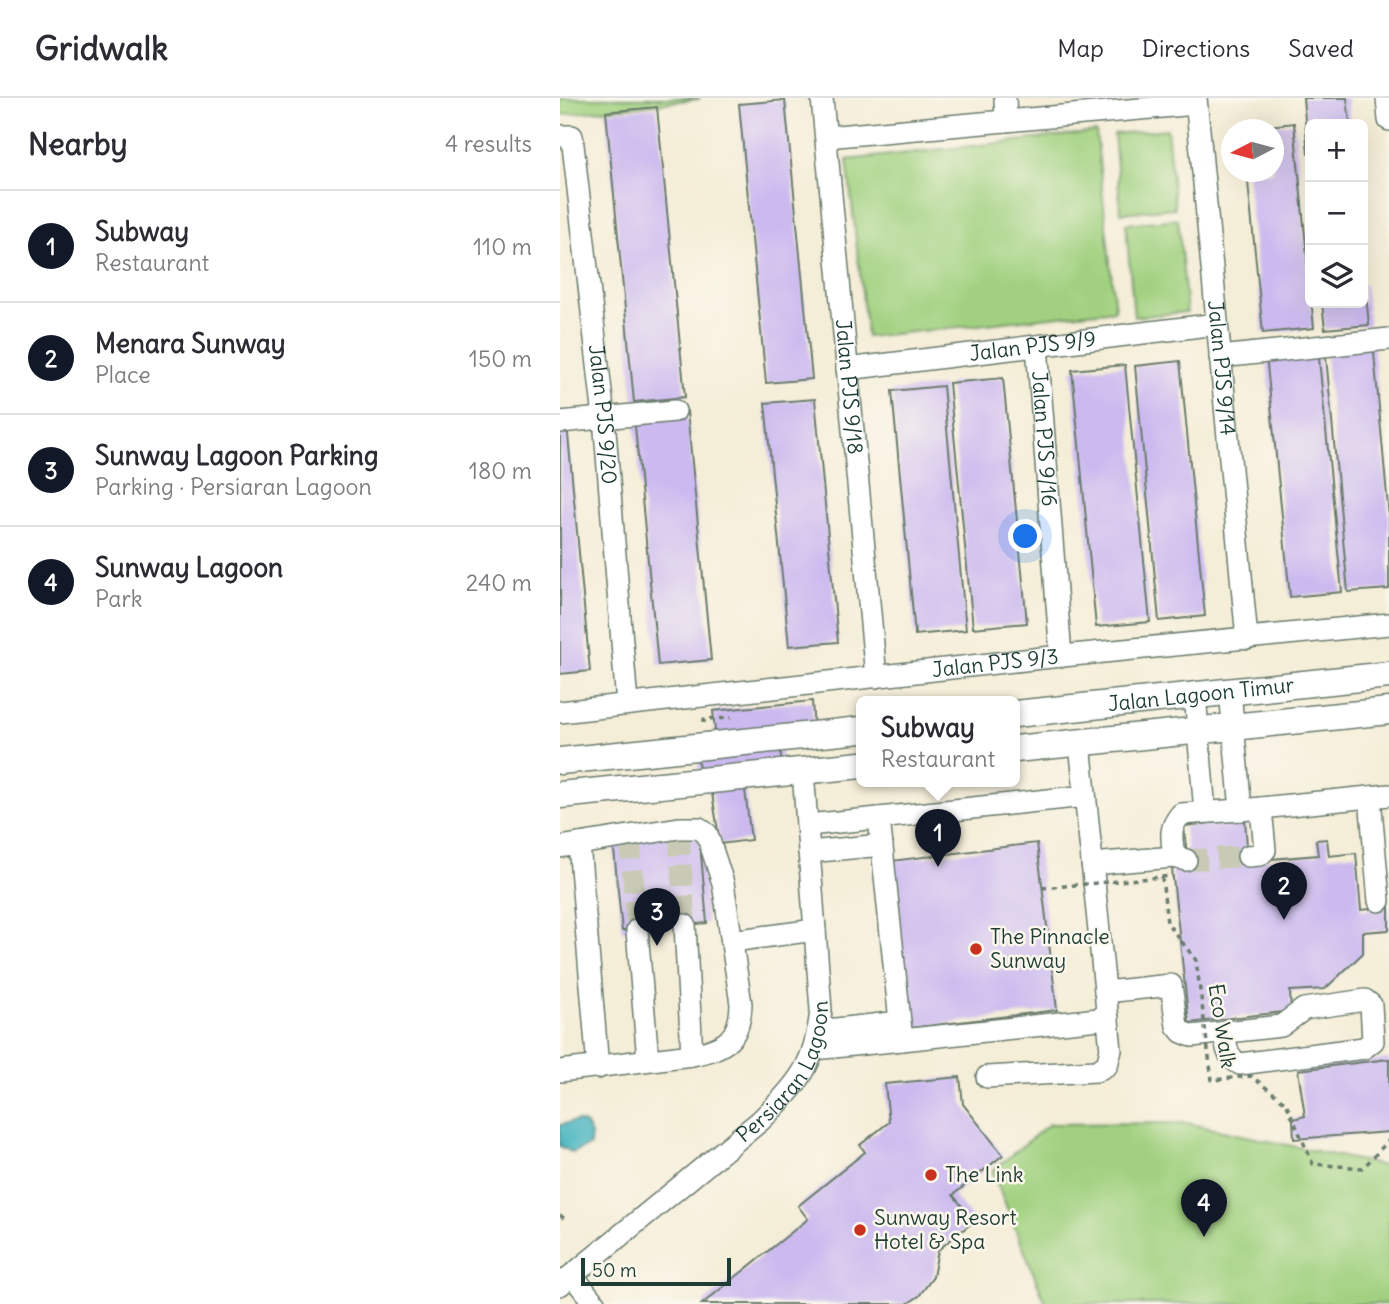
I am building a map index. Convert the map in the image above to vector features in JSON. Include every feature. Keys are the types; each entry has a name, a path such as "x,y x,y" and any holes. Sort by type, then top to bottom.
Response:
{"main road":[{"name":"Jalan Lagoon Timur","path":"1020,714 1389,675"},
{"path":"1076,708 1080,743"},
{"name":"Jalan Lagoon Timur","path":"1020,749 1389,711"},
{"path":"560,761 856,731"},
{"path":"560,795 856,766"}],"street":[{"name":"Jalan PJS 9/18","path":"822,98 876,677"},
{"path":"1005,98 1006,121"},
{"path":"1387,98 1389,120"},
{"path":"826,136 1196,101"},
{"name":"Jalan PJS 9/14","path":"1196,101 1247,639"},
{"name":"Jalan PJS 9/20","path":"560,136 572,136 604,418 627,704"},
{"name":"Jalan PJS 9/9","path":"847,369 1217,324"},
{"path":"1220,357 1389,339"},
{"name":"Jalan PJS 9/16","path":"1037,346 1061,656"},
{"path":"560,422 675,411"},
{"name":"Jalan PJS 9/3","path":"560,712 1061,656 1389,624"},
{"path":"1230,691 1233,727 1251,809 1265,850 1260,855 1248,856"},
{"path":"1195,695 1205,812"},
{"path":"987,1077 1096,1071 1107,1065 1111,1050 1080,743"},
{"name":"Persiaran Lagoon","path":"566,1280 760,1121 789,1093 810,1061 821,1010 803,771"},
{"path":"807,825 1085,796"},
{"path":"1092,864 1178,864 1171,833 1173,823 1181,814 1380,796 1379,901"},
{"path":"879,818 901,1031"},
{"path":"560,1071 598,1068 712,1051 736,1033 741,1004 723,883 707,834 699,828 569,846 598,1068"},
{"path":"809,852 882,845"},
{"path":"685,925 692,1055"},
{"path":"637,930 648,1060"},
{"path":"732,941 815,930"},
{"path":"1105,992 1171,985 1175,1017 1182,1032 1192,1036 1225,1032 1281,1026 1304,1009 1315,1006 1364,1000 1371,1005 1373,1041 1364,1048 1240,1064 1231,1060 1227,1052 1225,1032"},
{"path":"816,1040 1043,1019 1108,1018"},
{"path":"566,1280 596,1304"}],"path":[{"path":"1042,888 1162,877 1178,864"},
{"name":"Eco Walk","path":"1162,877 1167,923 1196,960 1212,1080 1251,1076 1286,1103 1313,1164 1363,1168 1389,1140"},
{"path":"560,1215 567,1221"}],"green space":[{"path":"560,98 698,98 699,99 560,115"},
{"path":"1167,129 1175,208 1121,213 1114,134"},
{"path":"1096,132 1115,310 867,337 847,160"},
{"path":"1178,219 1187,312 1134,317 1126,224"},
{"path":"1186,1123 1389,1167 1389,1304 1046,1304 992,1171 1049,1124"}],"water":[{"path":"576,1121 585,1124 591,1134 590,1145 573,1153 560,1146 560,1125"}],"building":[{"path":"1303,98 1347,98 1349,119 1305,120"},
{"path":"785,100 812,379 766,383 739,104"},
{"path":"657,107 685,397 634,402 606,112"},
{"path":"1294,123 1305,236 1305,308 1312,308 1314,328 1263,333 1248,182 1284,182 1284,124"},
{"path":"1323,308 1367,308 1369,325 1325,329"},
{"path":"1373,342 1389,518 1389,589 1348,592 1325,346"},
{"path":"1318,349 1342,592 1290,597 1266,355"},
{"path":"1180,361 1205,616 1159,621 1135,366"},
{"path":"1125,365 1150,622 1096,627 1072,370"},
{"path":"1003,378 1027,623 973,628 949,383"},
{"path":"943,386 966,630 915,635 892,391"},
{"path":"815,399 838,642 789,646 765,403"},
{"path":"687,411 711,660 658,665 634,416"},
{"path":"567,424 590,671 560,674 560,425"},
{"path":"812,701 814,729 779,734 783,780 750,783 745,790 751,840 720,844 712,793 700,788 697,743 716,741 713,711"},
{"path":"1245,819 1248,861 1318,855 1316,840 1327,839 1329,856 1356,853 1361,910 1389,907 1389,930 1363,932 1363,953 1325,989 1290,991 1291,1011 1189,1023 1172,869 1188,867 1184,826"},
{"path":"699,831 707,923 622,931 613,840"},
{"name":"The Pinnacle Sunway","path":"1037,843 1057,1010 911,1028 891,861"},
{"path":"1389,1059 1389,1132 1294,1139 1293,1119 1305,1116 1298,1070"},
{"path":"960,1077 963,1104 1003,1155 953,1195 974,1221 938,1250 933,1277 919,1296 907,1304 702,1304 808,1219 798,1206 865,1152 860,1145 889,1122 885,1084"}],"tunnel":[{"path":"679,834 685,925"},
{"path":"630,839 637,930"},
{"path":"1186,860 1248,856"}],"place":[{"name":"Subway","path":"938,867"},
{"name":"Menara Sunway","path":"1284,920"},
{"name":"Sunway Lagoon Parking","path":"657,946"},
{"name":"The Pinnacle Sunway","path":"976,949"},
{"name":"The Link","path":"931,1175"},
{"name":"Sunway Resort Hotel & Spa","path":"860,1230"},
{"name":"Sunway Lagoon","path":"1204,1237"}]}
